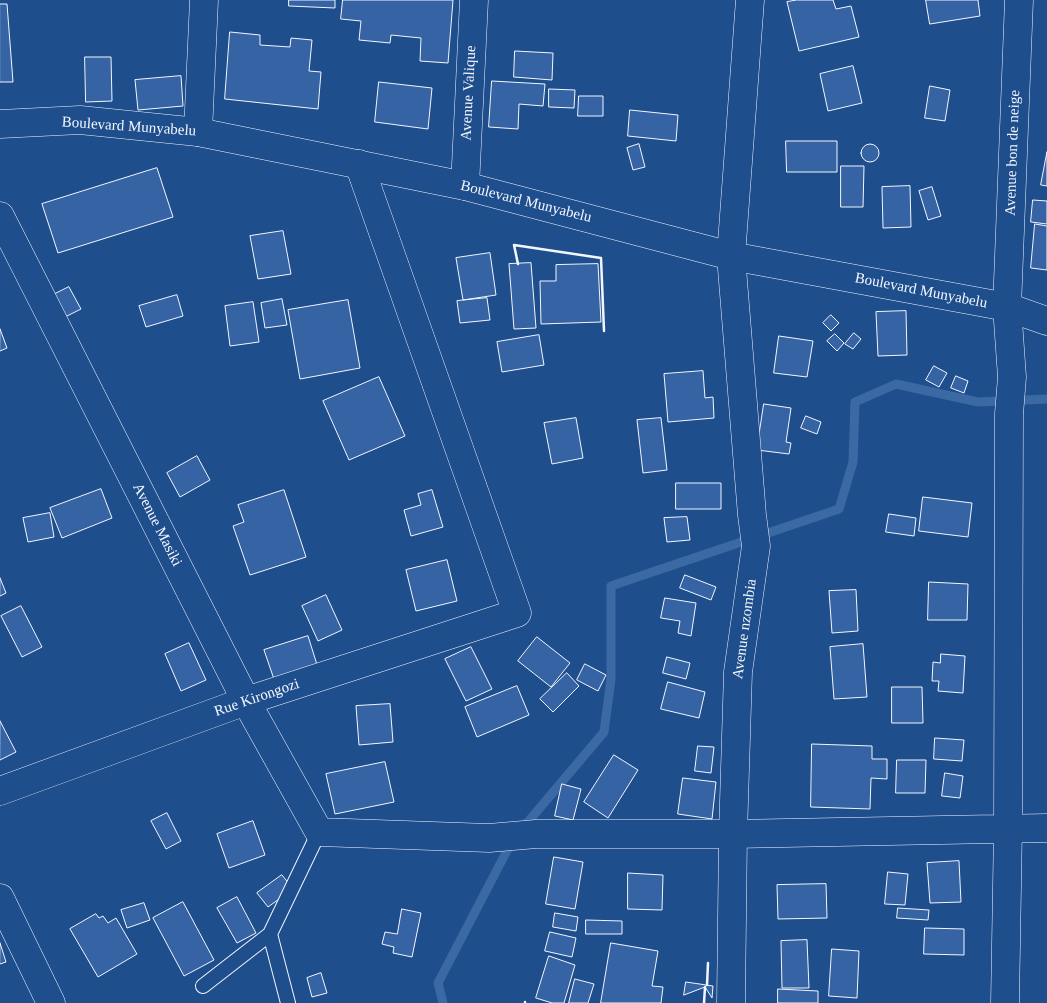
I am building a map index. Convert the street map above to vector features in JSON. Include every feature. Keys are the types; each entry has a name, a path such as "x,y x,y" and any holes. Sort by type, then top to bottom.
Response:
{"street":[{"path":"198,132 204,0"},
{"name":"Avenue Valique","path":"465,186 474,0"},
{"name":"Avenue nzombia","path":"731,1003 733,834 738,672 756,546 731,256 750,0"},
{"name":"Avenue bon de neige","path":"1005,1003 1008,828 1010,414 1012,377 1007,307 1019,0"},
{"name":"Boulevard Munyabelu","path":"0,124 80,120 198,132 465,186 731,256 1007,307 1047,321"},
{"name":"Rue Kirongozi","path":"0,792 246,701 517,614 359,164"},
{"name":"Avenue Masiki","path":"0,216 246,701 319,832"},
{"path":"319,832 489,838 536,834 733,834 1047,828"},
{"path":"0,898 51,1003"}],"lane":[{"path":"203,986 270,934 319,832"},
{"path":"270,934 288,1003"}],"building":[{"path":"289,0 335,0 335,8 289,6"},
{"path":"343,0 453,0 448,63 420,61 421,38 391,35 390,43 359,40 361,21 341,19"},
{"path":"797,0 833,0 836,9 851,6 859,37 799,51 787,2"},
{"path":"926,0 978,0 980,16 930,24"},
{"path":"0,4 7,4 13,82 0,82"},
{"path":"230,32 260,35 260,45 290,47 291,38 312,40 309,71 321,72 318,109 225,99"},
{"path":"515,51 553,53 552,80 514,77"},
{"path":"85,57 111,57 112,101 86,102"},
{"path":"853,66 862,103 828,111 820,74"},
{"path":"181,76 183,106 138,110 135,80"},
{"path":"492,81 545,84 543,106 519,104 518,129 489,127"},
{"path":"379,82 432,88 428,129 375,122"},
{"path":"930,86 950,90 945,121 925,118"},
{"path":"549,89 575,90 574,108 549,107"},
{"path":"579,96 603,96 603,116 578,116"},
{"path":"630,110 678,115 676,141 628,136"},
{"path":"786,141 837,141 837,172 787,172"},
{"path":"639,144 645,167 633,170 627,148"},
{"path":"866,144 874,144 879,149 877,160 866,162 861,157 861,149"},
{"path":"1047,152 1047,186 1041,185"},
{"path":"841,166 864,166 863,207 841,207"},
{"path":"157,168 173,217 58,253 42,204"},
{"path":"910,186 911,227 883,228 882,187"},
{"path":"932,187 941,216 928,220 919,191"},
{"path":"1033,200 1047,201 1047,224 1031,222"},
{"path":"1035,224 1047,226 1047,270 1031,268"},
{"path":"283,231 291,274 258,279 250,236"},
{"path":"490,253 496,295 463,300 456,258"},
{"path":"531,263 536,328 514,329 509,264"},
{"path":"598,264 601,322 541,324 540,281 556,281 556,265"},
{"path":"69,287 81,309 63,318 51,296"},
{"path":"177,295 183,316 146,327 139,306"},
{"path":"487,298 490,320 460,323 457,301"},
{"path":"282,299 287,325 265,328 261,303"},
{"path":"348,300 360,368 300,379 288,310"},
{"path":"253,302 259,342 230,346 225,306"},
{"path":"906,311 907,355 878,356 876,312"},
{"path":"831,315 839,323 831,331 823,323"},
{"path":"0,329 7,348 0,351"},
{"path":"854,333 861,339 853,349 845,344"},
{"path":"835,334 844,343 837,351 827,341"},
{"path":"539,335 544,365 502,372 497,342"},
{"path":"779,336 813,341 807,377 774,373"},
{"path":"934,366 947,373 939,387 926,380"},
{"path":"703,371 705,398 713,397 714,418 668,422 664,374"},
{"path":"956,376 968,381 964,393 951,388"},
{"path":"379,377 405,436 349,460 323,401"},
{"path":"764,404 791,408 786,442 791,443 789,454 757,450"},
{"path":"806,416 821,422 817,434 801,428"},
{"path":"576,418 583,458 552,464 544,423"},
{"path":"661,418 667,470 643,473 637,420"},
{"path":"197,456 210,480 180,497 167,473"},
{"path":"676,483 721,483 721,509 676,509"},
{"path":"101,489 112,518 62,538 50,508"},
{"path":"284,490 306,557 250,575 233,526 244,522 238,505"},
{"path":"432,490 443,527 411,536 404,510 421,505 418,494"},
{"path":"923,497 972,503 968,537 919,531"},
{"path":"50,513 54,537 28,542 23,518"},
{"path":"889,514 916,518 914,536 886,532"},
{"path":"687,517 690,540 667,542 664,518"},
{"path":"447,560 457,601 416,611 406,570"},
{"path":"685,575 716,587 711,600 680,588"},
{"path":"0,578 6,593 0,596"},
{"path":"929,582 968,584 967,620 928,620"},
{"path":"856,590 858,631 832,633 829,591"},
{"path":"326,595 342,630 318,641 302,606"},
{"path":"665,598 696,603 691,636 678,633 680,621 661,618"},
{"path":"21,606 42,647 22,657 1,616"},
{"path":"308,636 319,671 276,685 264,650"},
{"path":"537,637 570,663 551,687 518,661"},
{"path":"189,643 206,680 181,691 165,654"},
{"path":"863,644 867,697 834,699 830,647"},
{"path":"471,647 492,689 466,701 445,659"},
{"path":"941,654 965,656 963,693 938,691 939,681 932,681 933,662 940,663"},
{"path":"667,657 690,663 686,679 663,673"},
{"path":"585,664 606,675 598,691 577,680"},
{"path":"567,673 579,686 553,712 540,699"},
{"path":"668,682 705,692 699,718 661,709"},
{"path":"517,686 529,715 477,737 465,707"},
{"path":"892,687 922,687 923,723 892,723"},
{"path":"390,704 393,742 359,745 356,706"},
{"path":"0,721 16,752 0,760"},
{"path":"935,738 964,740 962,761 934,759"},
{"path":"812,744 872,746 872,759 887,759 887,779 871,778 870,809 811,807"},
{"path":"698,746 714,747 711,773 695,771"},
{"path":"614,755 638,770 608,818 584,802"},
{"path":"897,760 926,760 925,793 896,793"},
{"path":"385,762 394,802 335,814 326,774"},
{"path":"945,773 963,776 960,798 942,796"},
{"path":"683,778 716,782 712,819 678,814"},
{"path":"562,784 581,789 573,820 555,816"},
{"path":"167,813 181,841 166,849 151,821"},
{"path":"253,821 265,855 229,868 217,834"},
{"path":"554,857 583,862 575,909 546,904"},
{"path":"959,861 961,902 930,903 927,863"},
{"path":"888,872 908,874 905,905 885,904"},
{"path":"628,873 663,875 662,910 628,909"},
{"path":"282,875 293,889 268,907 257,893"},
{"path":"826,884 827,918 778,919 777,885"},
{"path":"237,897 256,933 237,943 217,908"},
{"path":"183,902 214,960 184,976 153,918"},
{"path":"144,903 150,920 127,928 121,910"},
{"path":"898,908 929,910 928,920 897,918"},
{"path":"402,909 421,913 412,957 393,953 394,947 382,944 385,932 397,934"},
{"path":"555,913 578,917 576,931 553,927"},
{"path":"96,914 99,918 103,916 108,923 116,918 137,954 98,977 70,929"},
{"path":"586,920 622,921 622,934 586,934"},
{"path":"925,928 964,929 964,955 924,954"},
{"path":"550,932 576,938 572,957 545,951"},
{"path":"807,940 809,988 782,988 781,941"},
{"path":"0,943 6,962 0,964"},
{"path":"611,943 658,951 652,986 663,987 661,1003 601,1003"},
{"path":"832,949 859,951 857,998 829,996"},
{"path":"549,956 575,965 564,1003 552,1003 536,998"},
{"path":"321,973 327,993 312,997 307,978"},
{"path":"575,979 594,984 588,1003 569,1003"},
{"path":"686,982 713,986 712,998 705,987 684,995"},
{"path":"778,989 818,991 818,1003 778,1003"}],"waterway":[{"path":"522,829 604,732 611,679 611,586 839,509 853,462 855,402 896,384 978,402 1047,399"},
{"path":"443,1003 438,983 512,841"}],"wall":[{"path":"518,264 514,245 601,258 604,331"},
{"path":"707,985 708,963"},
{"path":"704,1003 705,987"}]}
